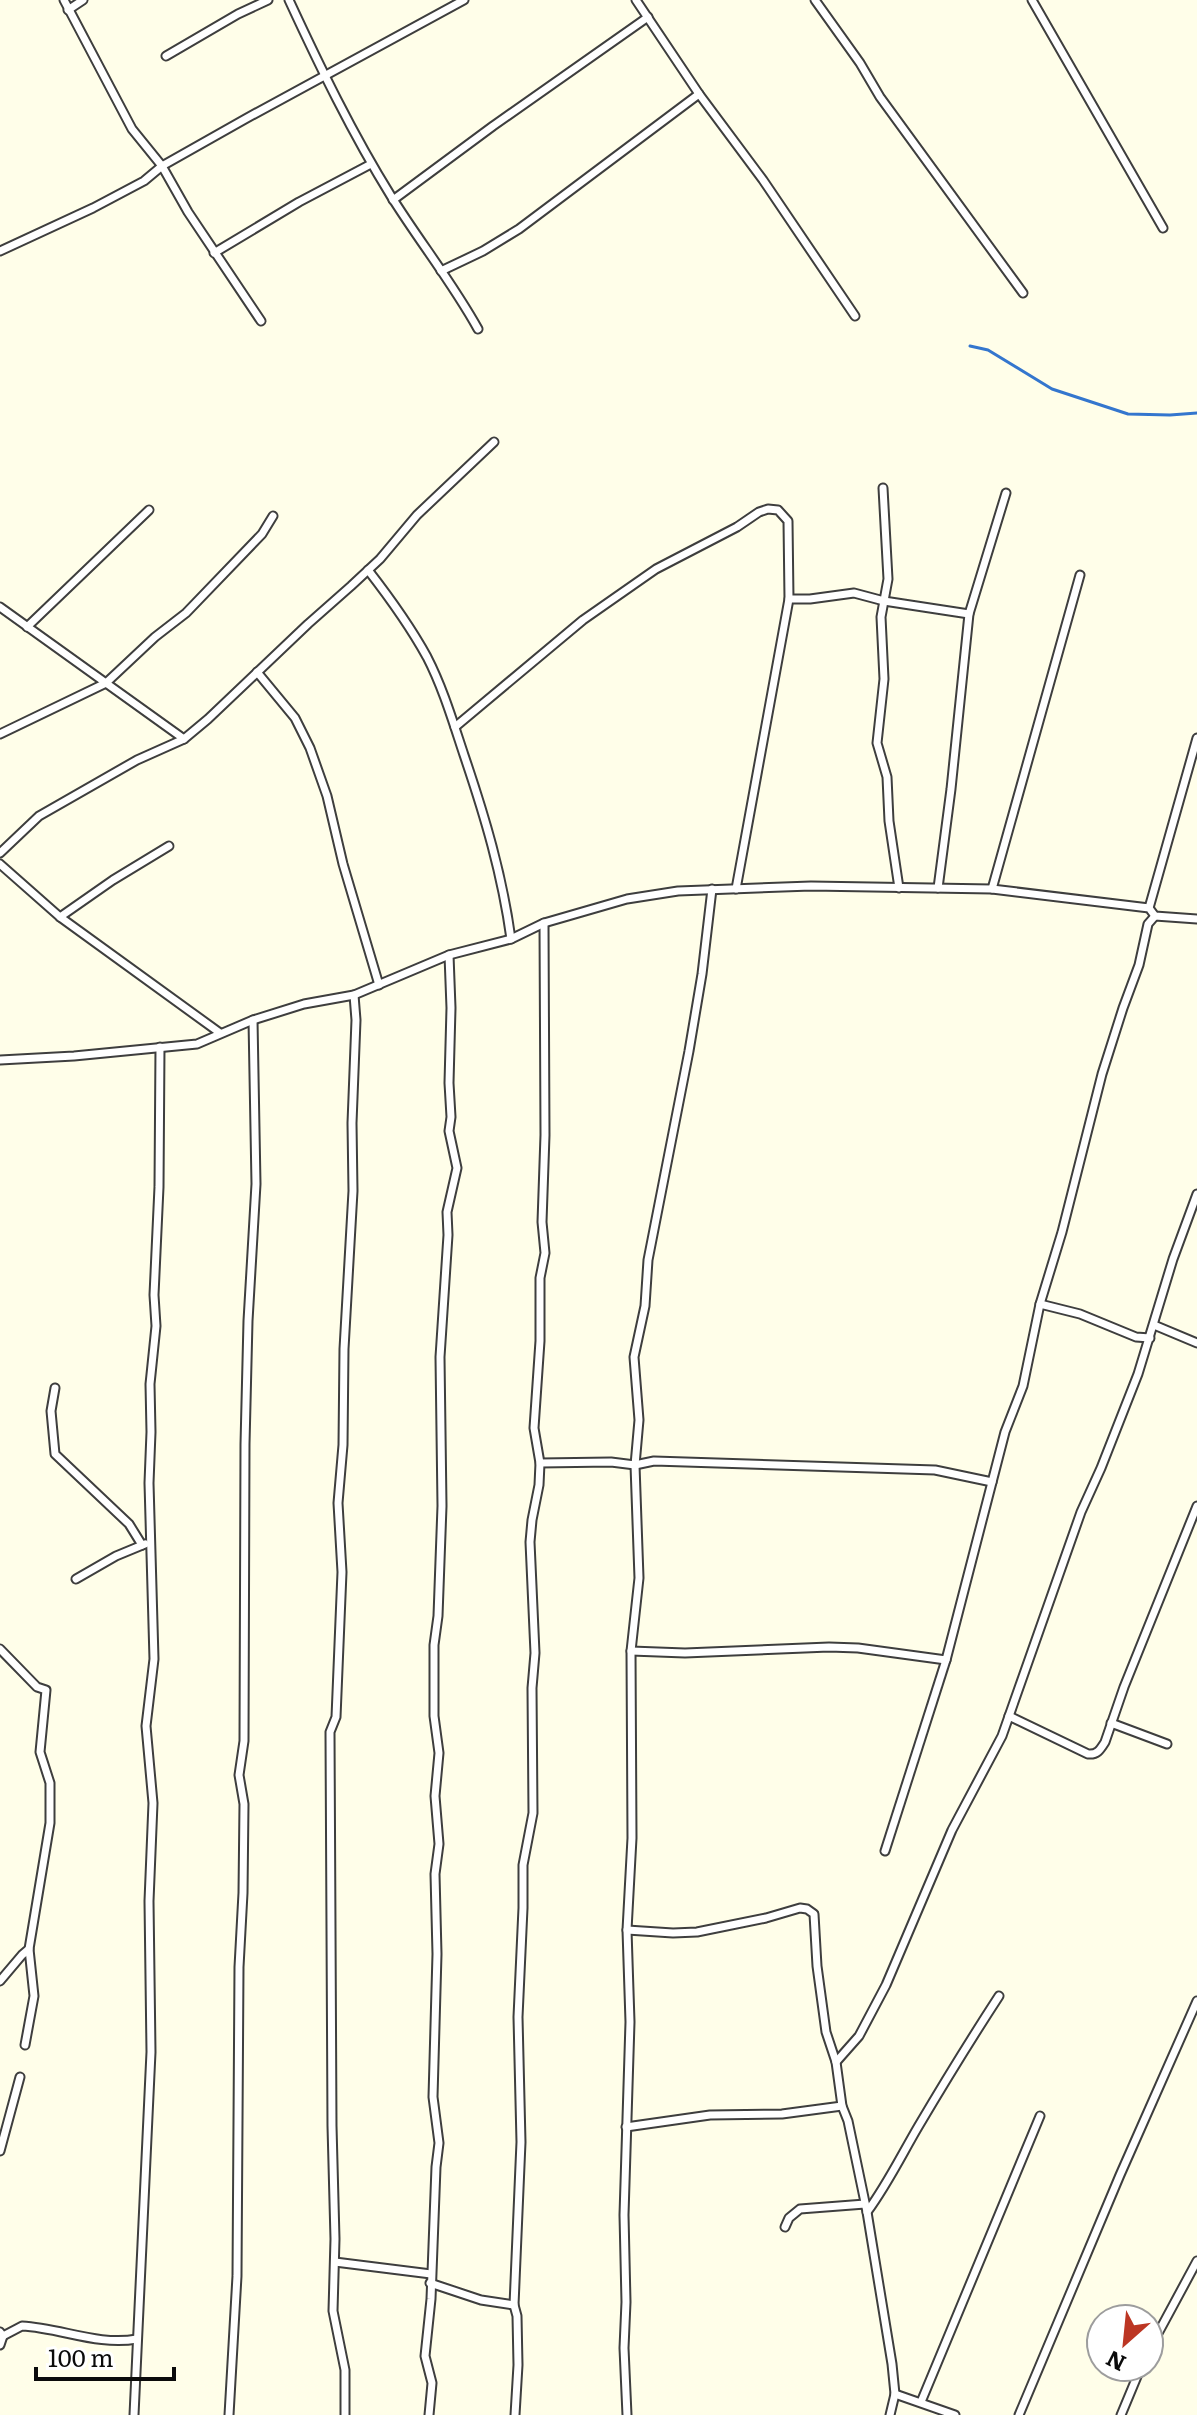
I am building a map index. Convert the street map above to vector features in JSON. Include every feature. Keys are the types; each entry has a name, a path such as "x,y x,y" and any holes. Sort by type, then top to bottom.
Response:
{"street":[{"path":"64,0 132,129 162,166 214,253 261,321"},
{"path":"68,10 83,0"},
{"path":"166,56 268,0"},
{"path":"289,0 371,164 456,289 478,329"},
{"path":"0,251 144,181 162,166 464,0"},
{"path":"636,0 855,316"},
{"path":"815,0 880,97 1023,293"},
{"path":"1032,0 1163,228"},
{"path":"393,200 648,17"},
{"path":"441,271 519,229 699,94"},
{"path":"214,253 299,202 371,164"},
{"path":"0,853 39,816 137,760 184,739 368,570 417,515 494,442"},
{"path":"883,488 888,579 881,626 884,679 877,743 887,777 889,821 899,888"},
{"path":"938,888 969,614 1006,493"},
{"path":"27,627 149,510"},
{"path":"455,727 583,620 656,569 737,527 759,512 778,510 788,521 789,599 736,889"},
{"path":"0,734 106,683 186,613 262,534 273,516"},
{"path":"368,570 427,658 455,727 491,836 505,895 511,939"},
{"path":"992,889 1080,575"},
{"path":"789,599 854,593 884,601 969,614"},
{"path":"0,607 184,739"},
{"path":"257,672 295,718 310,748 327,796 343,864 379,985"},
{"path":"1149,908 1197,738"},
{"path":"60,917 169,846"},
{"path":"0,864 60,917 220,1033"},
{"path":"0,1060 197,1044 253,1020 304,1004 354,995 449,955 511,939 544,923 627,899 678,891 811,886 992,889 1149,908 1155,916 1197,919"},
{"path":"627,2415 624,2348 630,2022 627,1930 632,1824 631,1651 639,1578 635,1465 640,1433 634,1357 645,1306 648,1260 702,974 712,889"},
{"path":"885,1851 946,1660 1005,1432 1023,1386 1040,1304 1062,1232 1111,1042 1139,965 1148,924 1155,916"},
{"path":"515,2415 518,2365 514,2305 521,2142 518,2017 523,1865 533,1813 532,1688 535,1653 530,1542 539,1485 540,1463 534,1428 540,1341 540,1278 545,1253 542,1222 545,1135 544,923"},
{"path":"429,2415 432,2383 425,2356 439,2143 433,2097 433,2063 437,1954 435,1874 439,1844 435,1796 439,1753 434,1716 434,1645 442,1506 440,1357 447,1212 457,1168 449,1131 449,955"},
{"path":"345,2415 345,2370 333,2311 330,1732 336,1717 342,1572 338,1503 353,1191 354,995"},
{"path":"229,2415 237,2276 239,1967 244,1804 239,1775 244,1741 245,1444 256,1184 253,1020"},
{"path":"134,2415 151,2052 149,1901 153,1803 146,1726 154,1659 146,1543 150,1384 156,1326 154,1295 160,1047"},
{"path":"836,2062 859,2036 886,1985 946,1842 1002,1736 1081,1512 1150,1338 1173,1259 1197,1194"},
{"path":"1040,1304 1080,1314 1136,1337 1150,1338"},
{"path":"1154,1325 1197,1343"},
{"path":"55,1388 51,1411 55,1454 146,1543"},
{"path":"540,1463 611,1462 635,1465 654,1461 893,1468 935,1470 992,1482"},
{"path":"1009,1716 1093,1754 1101,1749 1197,1506"},
{"path":"76,1579 146,1543"},
{"path":"631,1651 685,1653 843,1647 946,1660"},
{"path":"0,1649 37,1687 46,1690 40,1752 50,1783 50,1823 29,1949 34,1996 25,2045"},
{"path":"1111,1723 1167,1744"},
{"path":"627,1930 697,1932 800,1908 814,1914 826,2032 836,2062 842,2106 848,2121 866,2208 892,2364 895,2394 890,2415"},
{"path":"0,1981 29,1949"},
{"path":"785,2227 789,2218 800,2209 866,2208 887,2186 906,2147 999,1996"},
{"path":"1019,2415 1197,2001"},
{"path":"0,2151 20,2077"},
{"path":"626,2127 710,2115 782,2114 842,2106"},
{"path":"921,2402 1040,2116"},
{"path":"1165,2320 1197,2261"},
{"path":"335,2262 430,2278 481,2300 514,2305"},
{"path":"0,2345 2,2334 22,2326 123,2342 137,2339"},
{"path":"1121,2415 1134,2383"},
{"path":"895,2394 955,2415"}],"waterway":[{"path":"970,346 988,350 1052,389 1128,414 1197,413"}]}
